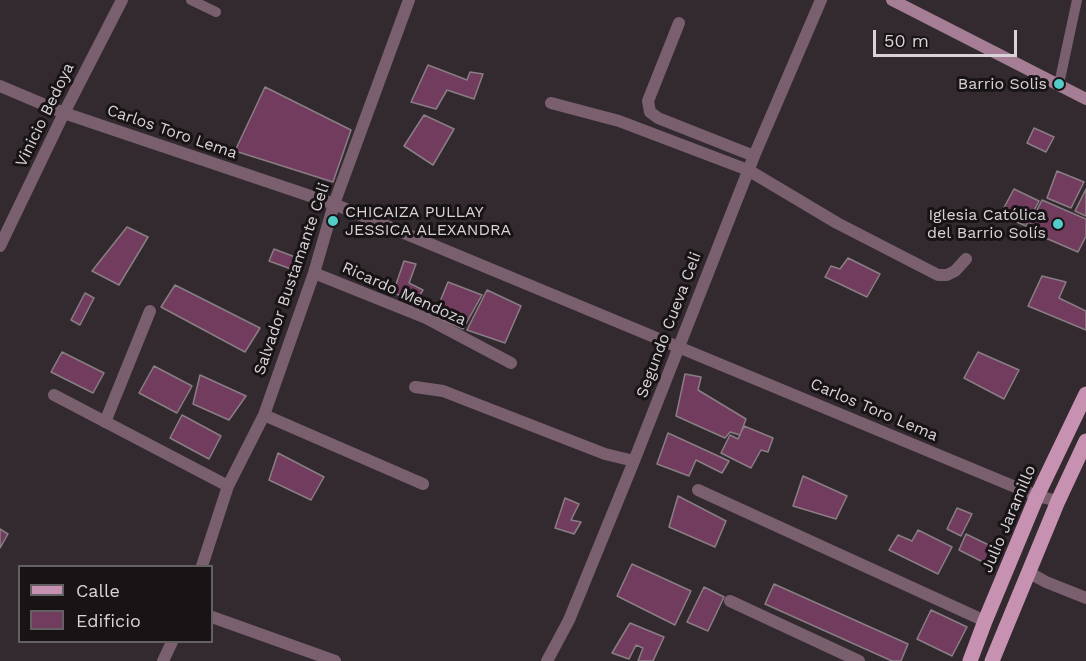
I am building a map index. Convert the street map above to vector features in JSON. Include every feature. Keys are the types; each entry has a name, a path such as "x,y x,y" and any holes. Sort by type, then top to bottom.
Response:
{"main road":[{"name":"Julio Jaramillo","path":"970,661 1037,496 1086,394"},
{"path":"992,661 1058,501 1086,441"}],"street":[{"name":"Vinicio Bedoya","path":"0,246 122,0"},
{"name":"Salvador Bustamante Celi","path":"203,565 228,486 264,415 314,273 334,204 409,0"},
{"name":"Segundo Cueva Celi","path":"547,661 568,620 634,461 748,170 821,0"},
{"path":"892,0 1086,99"},
{"path":"680,23 648,101 650,112 658,118 754,156"},
{"name":"Carlos Toro Lema","path":"0,86 64,113 334,204 1037,496 1058,501"},
{"path":"551,103 620,121 748,170 837,223 938,275 948,275 966,259"},
{"name":"Ricardo Mendoza","path":"314,273 426,318 511,363"},
{"path":"105,422 150,311"},
{"path":"415,387 443,391 605,454 634,461"},
{"path":"54,395 228,486"},
{"path":"264,415 423,484"},
{"path":"698,490 985,621"},
{"path":"1028,572 1086,598"},
{"path":"730,601 859,661"},
{"path":"213,617 335,661"},
{"path":"163,661 172,643"}],"lane":[{"path":"191,0 216,12"},
{"path":"1059,84 1077,0"}],"building":[{"path":"428,65 467,80 470,72 483,74 474,99 447,90 436,109 411,102"},
{"path":"265,87 351,130 333,182 235,151"},
{"path":"424,115 454,129 433,165 404,146"},
{"path":"1034,128 1054,137 1046,152 1027,143"},
{"path":"1057,171 1084,182 1071,208 1047,198"},
{"path":"1014,189 1039,201 1026,226 1000,215"},
{"path":"1086,189 1086,216 1075,211"},
{"name":"Iglesia Católica del Barrio Solís","path":"1042,200 1086,219 1086,236 1078,252 1027,230"},
{"path":"127,227 148,237 119,285 92,271"},
{"path":"274,249 295,257 291,269 269,261"},
{"path":"848,258 880,274 867,297 825,277 831,266 840,269"},
{"path":"404,261 416,264 409,283 423,290 417,301 393,293"},
{"path":"1042,276 1066,282 1059,298 1086,311 1086,330 1028,306"},
{"path":"448,282 482,295 463,329 434,316"},
{"path":"175,285 260,328 245,352 161,307"},
{"path":"487,290 521,306 505,343 467,330"},
{"path":"85,293 94,298 80,325 71,320"},
{"path":"62,352 104,373 93,393 51,372"},
{"path":"978,352 1019,370 1004,399 964,378"},
{"path":"154,366 192,386 177,413 139,393"},
{"path":"685,374 701,377 698,390 746,419 740,435 730,432 725,438 676,416"},
{"path":"200,375 246,396 229,420 193,404"},
{"path":"182,415 221,436 209,459 170,438"},
{"path":"744,426 773,438 768,452 761,450 751,468 721,453 730,435 738,439"},
{"path":"668,433 729,461 722,473 696,460 689,476 657,464"},
{"path":"278,453 324,477 311,500 269,480"},
{"path":"803,476 847,496 836,519 793,506"},
{"path":"678,496 726,521 715,547 669,527"},
{"path":"565,498 579,504 571,520 581,522 574,534 555,528"},
{"path":"957,508 972,514 961,536 947,529"},
{"path":"0,529 8,534 0,548"},
{"path":"918,530 952,547 938,574 889,550 898,535 912,541"},
{"path":"966,534 999,550 991,566 959,550"},
{"path":"632,564 691,591 675,625 617,596"},
{"path":"774,584 908,644 901,661 892,661 765,604"},
{"path":"704,587 724,597 708,631 687,622"},
{"path":"931,610 967,627 952,656 917,639"},
{"path":"630,623 664,637 653,661 638,661 643,648 636,645 629,659 612,653"}],"place":[{"name":"Barrio Solis","path":"1059,84"},
{"name":"CHICAIZA PULLAY JESSICA ALEXANDRA","path":"333,221"},
{"name":"Iglesia Católica del Barrio Solís","path":"1058,224"}]}
